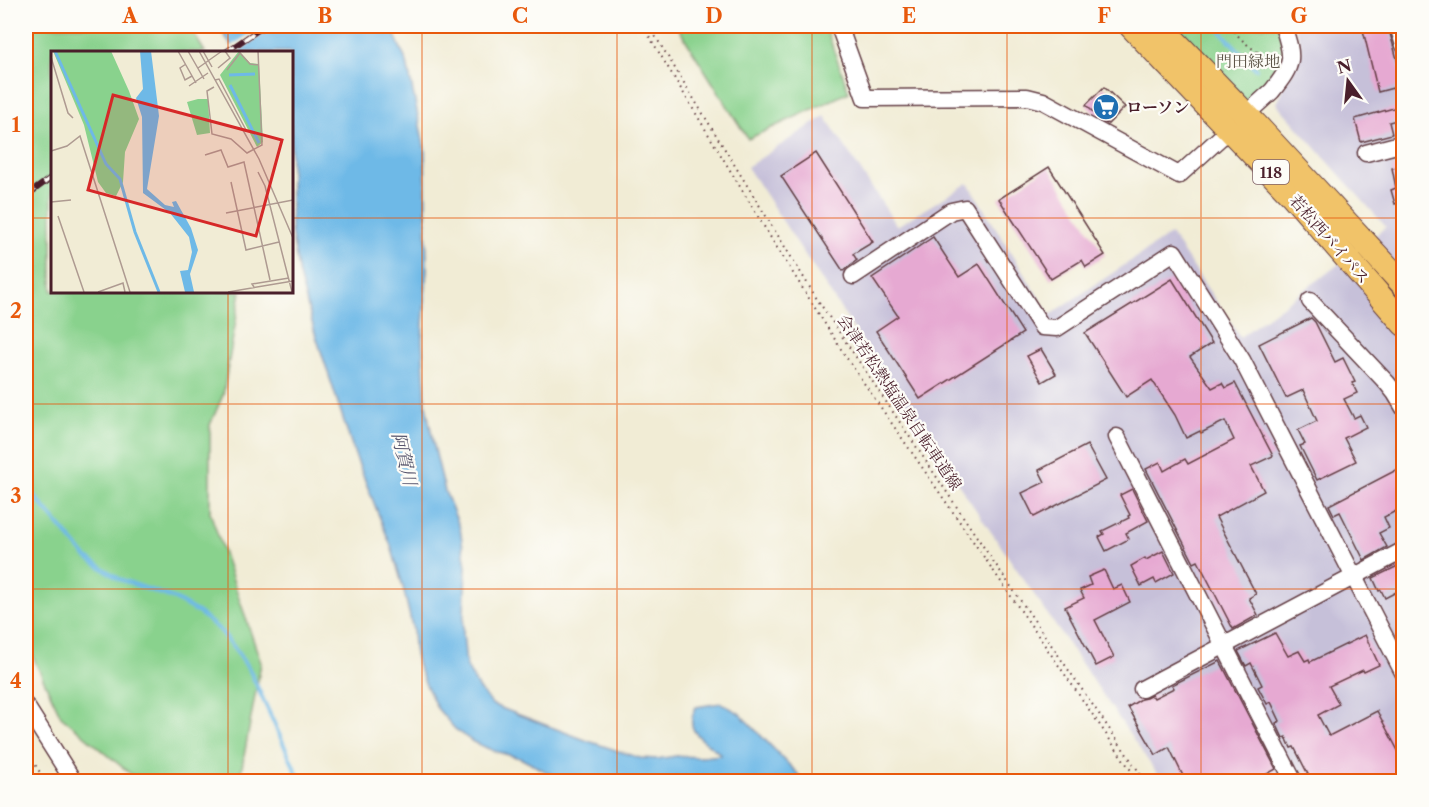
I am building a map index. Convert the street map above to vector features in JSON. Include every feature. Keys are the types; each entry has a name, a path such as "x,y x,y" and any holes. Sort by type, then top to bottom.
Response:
{"highway":[{"name":"若松西バイパス","path":"1139,28 1238,121 1404,285"},
{"name":"若松西バイパス","path":"1238,121 1292,195 1404,324"}],"street":[{"path":"840,26 865,98 1027,97 1043,101 1179,175 1272,91 1287,71 1291,56 1283,26"},
{"path":"1398,26 1404,45"},
{"path":"1366,153 1404,143"},
{"path":"853,276 951,211 965,208 1042,327 1057,328 1174,252 1242,360 1404,674"},
{"path":"1310,301 1387,383 1404,408"},
{"path":"1117,437 1294,782"},
{"path":"1142,689 1404,550"},
{"path":"26,706 74,782"}],"path":[{"path":"643,26 846,357 1139,782"},
{"name":"会津若松熱塩温泉自転車道線","path":"649,26 816,300 1146,782"},
{"path":"1231,26 1237,35 1256,51 1287,71"},
{"path":"26,750 46,782"}],"shaded area":[{"path":"1295,26 1403,26 1403,781 1162,781 906,408 747,167 825,116 897,226 968,183 1050,315 1171,234 1240,337 1386,227 1276,103 1302,51"}],"green space":[{"path":"26,26 189,26 204,51 51,51 51,292 241,292 223,395 210,425 210,512 261,663 239,781 139,781 61,716 26,638"},
{"path":"677,26 825,26 849,92 748,139"},
{"name":"門田緑地","path":"1167,26 1278,26 1282,37 1282,72 1246,108"}],"water":[{"name":"阿賀川","path":"217,26 391,26 407,63 425,150 427,269 422,340 426,405 445,491 460,528 466,567 463,633 466,665 479,689 493,705 588,741 640,758 657,759 676,756 721,755 697,735 692,724 692,716 696,707 721,703 739,713 798,774 802,781 564,781 520,758 473,742 455,729 437,708 418,666 413,630 391,546 355,455 315,333 299,275 292,236 292,51 236,51"}],"pier":[{"path":"261,26 275,26 239,51 232,51 229,48"}],"building":[{"path":"1362,26 1388,26 1404,85 1378,92"},
{"path":"1104,87 1125,107 1108,124 1086,105"},
{"path":"1404,105 1404,118 1389,122 1392,134 1361,142 1355,119"},
{"path":"816,153 873,242 853,254 857,260 843,271 781,176"},
{"path":"1404,166 1404,201 1395,204 1391,190 1396,188 1392,168"},
{"path":"1049,167 1105,255 1086,267 1082,260 1051,279 999,199"},
{"path":"933,237 959,277 979,264 1023,333 920,399 876,331 898,316 872,278"},
{"path":"1172,279 1212,343 1190,357 1212,388 1222,383 1225,388 1235,383 1273,456 1251,466 1264,491 1216,517 1256,594 1249,598 1258,615 1233,629 1198,561 1194,563 1146,469 1160,462 1164,471 1185,459 1188,464 1234,440 1225,421 1186,438 1175,415 1152,380 1126,397 1085,333"},
{"path":"1311,318 1335,362 1343,358 1355,382 1352,383 1357,393 1344,399 1354,418 1360,415 1366,427 1344,438 1356,461 1317,480 1300,446 1305,444 1298,430 1317,421 1303,390 1286,398 1259,344"},
{"path":"1041,349 1056,374 1042,382 1027,356"},
{"path":"1087,445 1106,480 1034,517 1022,493 1045,482 1039,470"},
{"path":"1404,466 1404,507 1384,517 1389,528 1379,533 1387,547 1364,560 1340,512 1334,515 1329,505"},
{"path":"1132,489 1148,521 1126,533 1129,539 1106,551 1099,537 1104,534 1102,531 1129,518 1130,515 1120,495"},
{"path":"1163,551 1174,573 1156,583 1154,579 1141,586 1131,566"},
{"path":"1404,563 1404,588 1385,598 1373,578"},
{"path":"1104,570 1113,589 1122,585 1130,602 1095,620 1114,657 1096,666 1065,607 1084,598 1080,590 1091,585 1088,577"},
{"path":"1275,633 1288,656 1299,651 1305,661 1309,659 1310,662 1365,635 1379,665 1329,686 1339,704 1318,715 1329,736 1377,711 1404,762 1404,782 1312,782 1294,747 1291,748 1286,737 1283,738 1276,723 1280,721 1271,702 1267,704 1258,687 1262,685 1251,663 1246,666 1238,651"},
{"path":"1220,661 1276,769 1253,782 1186,782 1169,747 1156,755 1128,707 1141,699 1152,695 1154,698 1174,688 1172,685"}],"waterway":[{"path":"1216,26 1256,69"},
{"path":"26,486 86,557 119,579 173,598 199,613 220,630 250,671 301,782"}],"railway":[{"path":"227,51 264,26"},
{"path":"26,196 51,178"}],"place":[{"name":"ローソン","path":"1106,107"}]}
